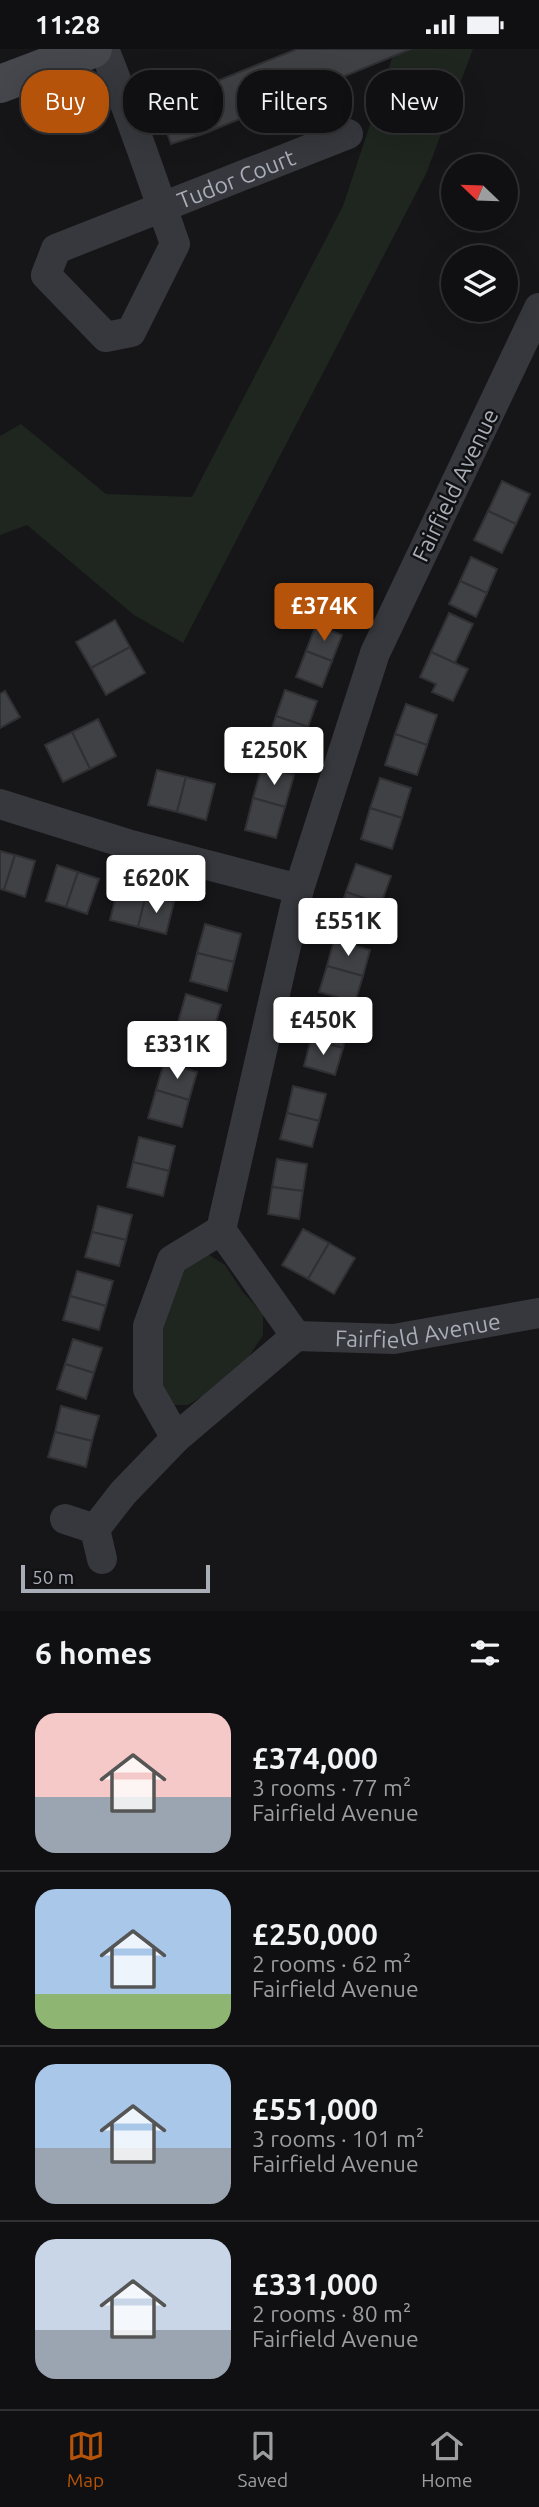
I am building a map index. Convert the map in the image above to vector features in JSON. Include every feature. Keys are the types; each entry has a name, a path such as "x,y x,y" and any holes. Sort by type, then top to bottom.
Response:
{"main road":[{"path":"0,83 93,49"}],"street":[{"name":"Tudor Court","path":"104,49 161,206 175,244 131,332 106,337 46,275 57,249 161,206 348,134"},
{"name":"Fairfield Avenue","path":"221,1230 299,889 375,653 539,308"},
{"path":"0,804 131,845 299,889"},
{"path":"94,1529 123,1493 176,1439 296,1336 221,1230 172,1260 148,1326 148,1389 176,1439"},
{"name":"Fairfield Avenue","path":"296,1336 394,1339 539,1313"},
{"path":"65,1519 94,1529"},
{"path":"94,1529 102,1559"}],"shaded area":[{"path":"395,49 473,49 463,76 463,70 388,70"},
{"path":"367,133 441,133 426,174 183,643 134,615 27,525 0,535 0,436 21,424 106,494 192,497 343,206"},
{"path":"206,1253 225,1265 242,1291 263,1314 263,1335 248,1358 216,1388 188,1405 172,1405 161,1388 160,1325 178,1273"}],"building":[{"path":"297,49 411,49 352,73 352,70 244,70"},
{"path":"237,73 237,120 223,126 223,79"},
{"path":"167,133 205,133 203,134 171,144"},
{"path":"502,481 530,494 516,524 488,511"},
{"path":"488,511 516,524 502,553 474,540"},
{"path":"471,557 497,569 487,593 460,581"},
{"path":"460,581 487,593 476,617 449,604"},
{"path":"449,613 473,624 455,663 431,652"},
{"path":"115,620 130,647 91,668 76,642"},
{"path":"316,625 342,635 332,661 306,651"},
{"path":"130,647 145,673 106,695 91,668"},
{"path":"306,651 332,661 322,687 296,677"},
{"path":"431,652 468,669 453,701 432,692 436,684 420,677"},
{"path":"285,690 317,701 308,727 276,716"},
{"path":"5,691 20,717 0,728 0,694"},
{"path":"406,704 437,715 427,745 395,734"},
{"path":"276,716 308,727 299,754 267,743"},
{"path":"98,719 116,756 90,769 72,732"},
{"path":"72,732 90,769 63,782 45,745"},
{"path":"395,734 427,745 417,775 385,765"},
{"path":"262,766 294,775 285,807 253,798"},
{"path":"157,770 186,777 177,812 148,805"},
{"path":"186,777 215,784 206,820 177,812"},
{"path":"380,778 411,788 402,818 370,808"},
{"path":"253,798 285,807 276,838 245,830"},
{"path":"370,808 402,818 392,849 361,839"},
{"path":"0,851 15,855 4,890 0,889"},
{"path":"15,855 35,861 25,897 4,890"},
{"path":"356,864 391,876 381,904 346,892"},
{"path":"57,865 78,872 66,907 46,901"},
{"path":"78,872 99,879 87,914 66,907"},
{"path":"118,888 146,895 138,927 110,920"},
{"path":"346,892 381,904 371,932 336,920"},
{"path":"146,895 174,902 166,934 138,927"},
{"path":"205,924 241,934 234,962 197,953"},
{"path":"334,940 370,950 363,976 327,966"},
{"path":"197,953 234,962 227,991 190,981"},
{"path":"327,966 363,976 355,1002 319,992"},
{"path":"186,994 221,1005 213,1032 178,1022"},
{"path":"319,1011 350,1020 343,1048 311,1039"},
{"path":"178,1022 213,1032 205,1060 170,1049"},
{"path":"311,1039 343,1048 335,1075 304,1066"},
{"path":"164,1063 197,1072 189,1100 156,1090"},
{"path":"293,1086 326,1094 319,1121 287,1113"},
{"path":"156,1090 189,1100 182,1127 148,1118"},
{"path":"287,1113 319,1121 312,1147 280,1139"},
{"path":"139,1137 175,1146 169,1171 133,1162"},
{"path":"277,1159 307,1164 303,1191 272,1187"},
{"path":"133,1162 169,1171 163,1196 127,1187"},
{"path":"272,1187 303,1191 299,1219 268,1214"},
{"path":"98,1206 132,1215 126,1240 92,1232"},
{"path":"303,1229 329,1243 308,1279 282,1265"},
{"path":"92,1232 126,1240 119,1266 85,1257"},
{"path":"329,1243 355,1258 334,1294 308,1279"},
{"path":"77,1271 113,1281 106,1306 70,1296"},
{"path":"70,1296 106,1306 99,1330 63,1320"},
{"path":"73,1339 102,1348 94,1373 65,1364"},
{"path":"65,1364 94,1373 86,1399 57,1389"},
{"path":"61,1406 99,1416 92,1441 55,1432"},
{"path":"55,1432 92,1441 86,1467 48,1457"}]}
